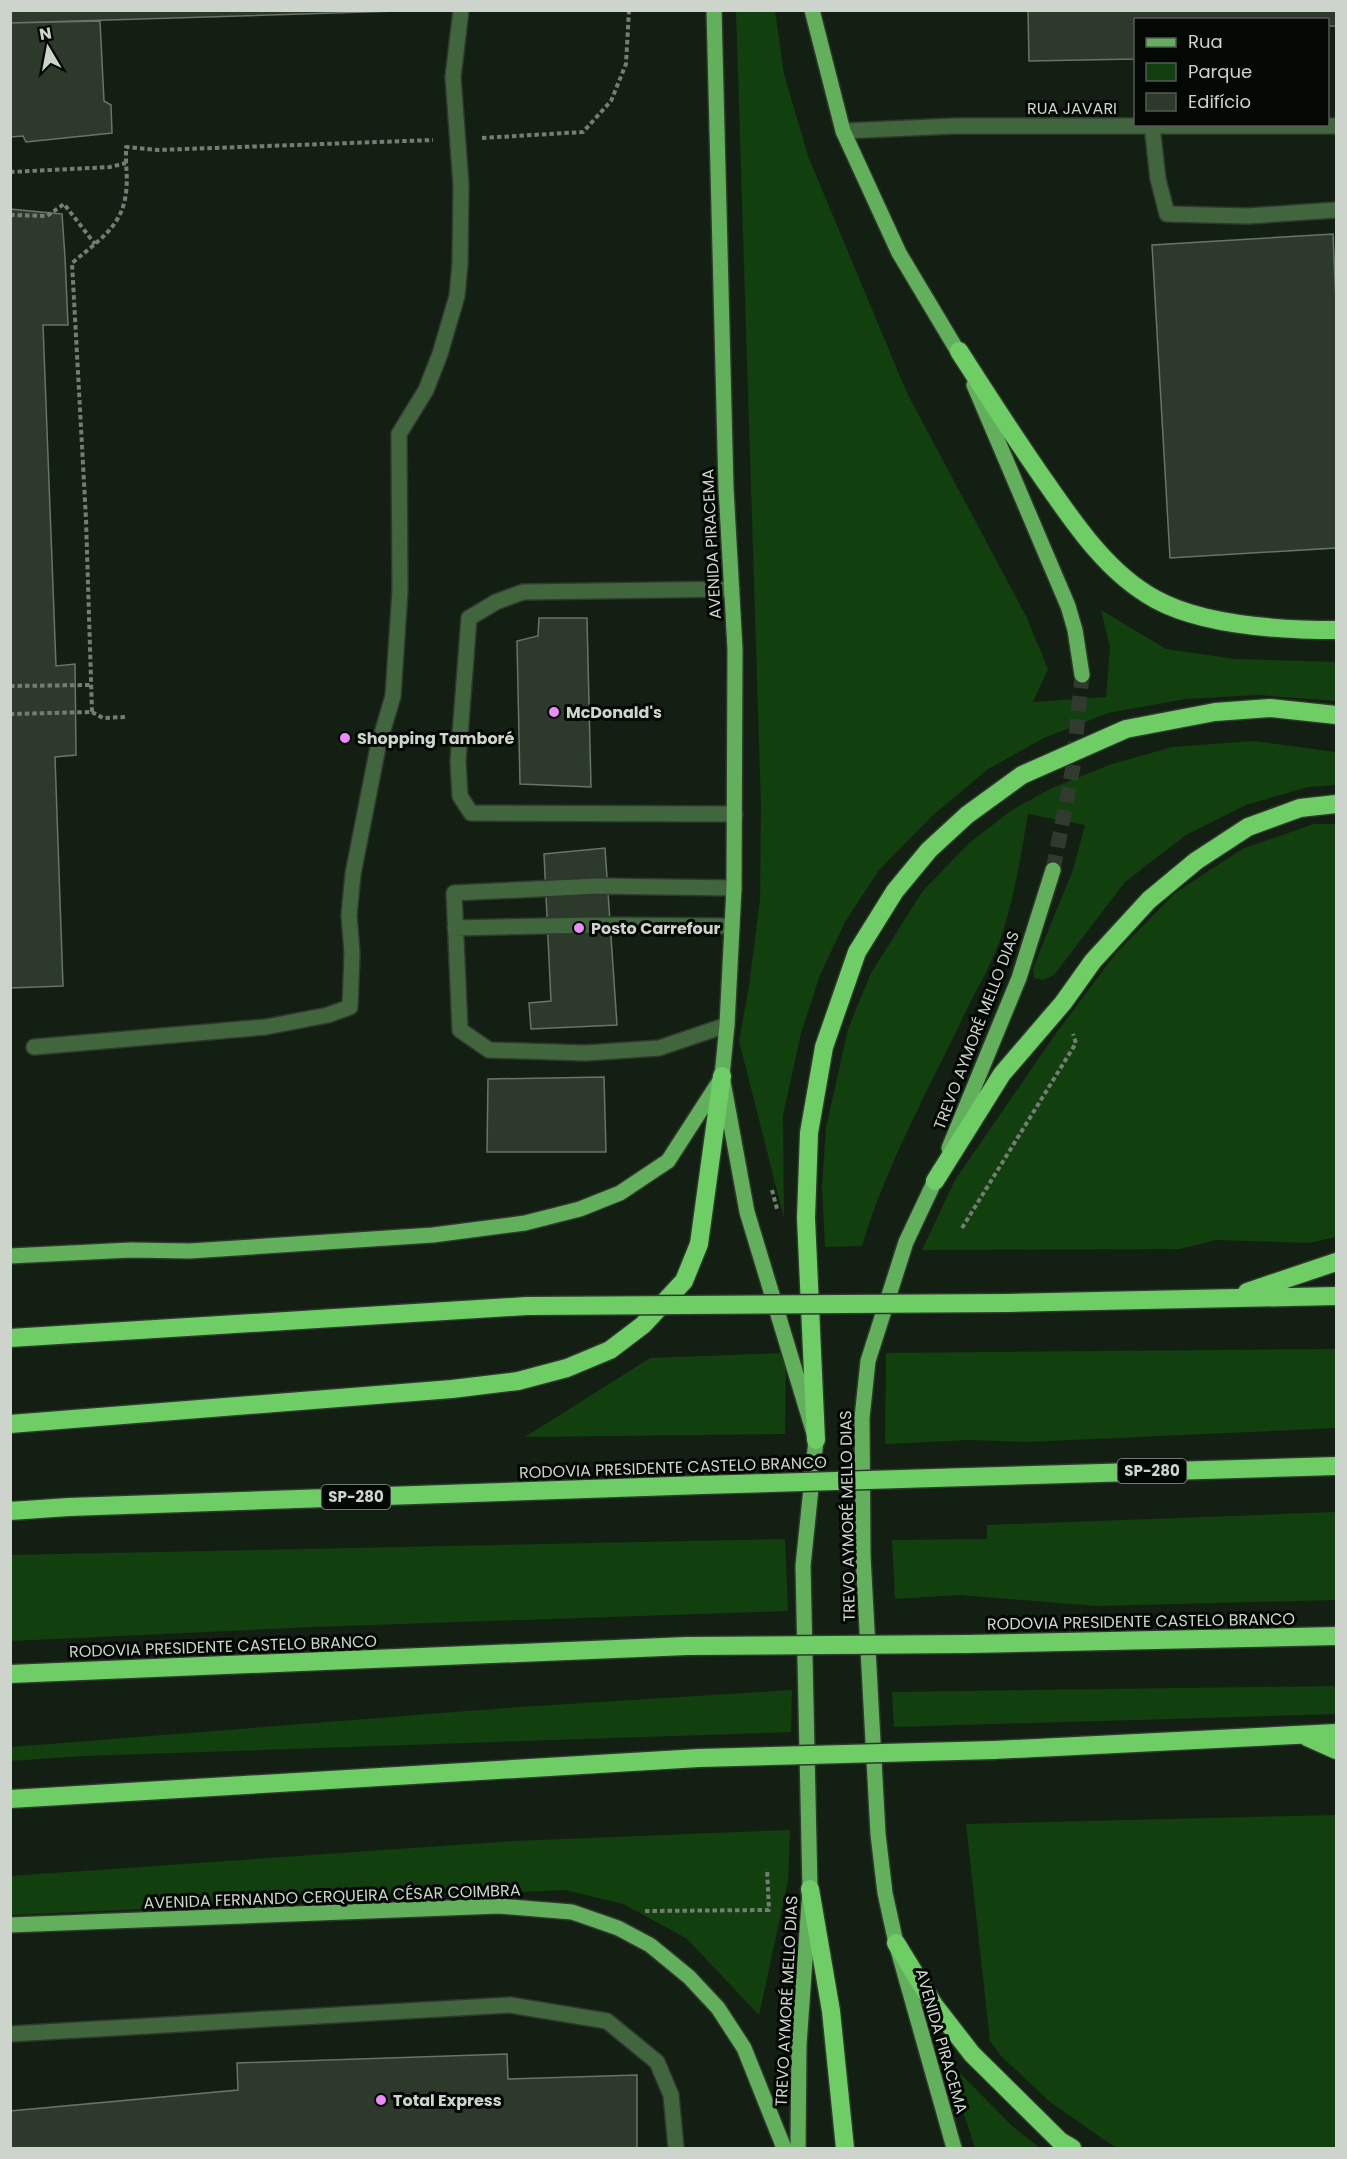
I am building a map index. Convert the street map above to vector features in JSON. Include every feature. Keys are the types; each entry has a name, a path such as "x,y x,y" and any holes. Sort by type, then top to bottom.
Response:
{"highway":[{"path":"960,351 1012,435 1066,511 1090,543 1133,584 1155,599 1196,615 1253,626 1336,630"},
{"path":"816,1440 806,1218 809,1133 824,1047 857,952 895,891 929,850 967,815 1022,776 1126,729 1215,712 1259,708 1336,715"},
{"path":"935,1181 1002,1074 1063,1003 1093,961 1149,900 1196,861 1248,827 1300,808 1336,804"},
{"path":"10,1424 452,1389 507,1382 567,1368 610,1350 643,1325 684,1281 699,1244 722,1076"},
{"path":"1231,1298 1336,1262"},
{"path":"10,1338 527,1306 1008,1303 1336,1296"},
{"name":"RODOVIA PRESIDENTE CASTELO BRANCO","path":"10,1511 702,1485 1336,1466"},
{"name":"RODOVIA PRESIDENTE CASTELO BRANCO","path":"10,1674 687,1646 968,1644 1336,1636"},
{"path":"10,1799 699,1758 994,1750 1336,1733"},
{"path":"1300,1734 1336,1750"},
{"path":"810,1889 831,2011 845,2148"},
{"path":"896,1943 934,2005 972,2054 1060,2141 1072,2148"}],"main road":[{"name":"AVENIDA PIRACEMA","path":"714,10 722,384 735,649 734,888 722,1076"},
{"path":"812,10 843,131 899,253 960,351 1068,606 1075,630 1082,675"},
{"name":"TREVO AYMORÉ MELLO DIAS","path":"896,1943 885,1893 878,1834 863,1556 862,1418 868,1360 906,1242 935,1181 1019,978 1053,870"},
{"path":"10,1256 131,1250 190,1251 434,1235 525,1223 558,1215 620,1193 668,1161 722,1076"},
{"name":"TREVO AYMORÉ MELLO DIAS","path":"722,1076 747,1212 816,1440 803,1566 810,1889 799,2044 798,2148"},
{"name":"AVENIDA FERNANDO CERQUEIRA CÉSAR COIMBRA","path":"10,1924 499,1906 572,1912 618,1928 650,1945 689,1977 718,2008 744,2048 784,2148"},
{"name":"AVENIDA PIRACEMA","path":"896,1943 954,2148"}],"street":[{"path":"34,1047 266,1027 328,1015 350,1007 352,953 349,915 353,874 378,747 393,696 400,591 399,434 426,390 440,354 457,296 460,264 461,185 453,77 461,10"},
{"name":"RUA JAVARI","path":"843,131 954,126 1336,126"},
{"path":"1152,126 1158,178 1167,214 1248,216 1336,210"},
{"path":"732,589 523,592 496,602 469,618 458,762 460,796 471,813 735,814"},
{"path":"727,1025 659,1048 586,1053 489,1050 460,1030 454,893 598,886 734,888"},
{"path":"455,928 594,925 732,926"},
{"path":"10,2034 510,2005 607,2021 657,2062 671,2095 676,2148"}],"path":[{"path":"92,712 86,519 72,263 111,229 122,212 128,187 126,147 158,150 583,132 611,101 626,64 629,10"},
{"path":"10,172 110,167 126,163"},
{"path":"10,215 47,216 64,204 95,244"},
{"path":"10,686 91,684"},
{"path":"10,714 92,712 103,718 126,717"},
{"path":"962,1228 1076,1043 1063,1003"},
{"path":"642,1911 770,1910 767,1869"}],"green space":[{"path":"736,11 775,11 784,74 808,156 907,393 1026,616 1048,669 1033,702 1106,697 1110,648 1101,610 1166,649 1235,659 1336,662 1336,701 1258,695 1186,699 1108,713 1044,738 988,769 932,816 879,870 845,922 820,975 801,1033 783,1116 784,1218 739,1041 749,986 760,899 761,805"},
{"path":"1253,741 1336,752 1336,785 1308,787 1246,805 1186,835 1125,882 1054,975 1043,980 1034,978 1033,968 1073,870 1085,825 1028,814 1014,889 999,944 896,1155 862,1246 825,1247 822,1187 826,1128 848,1029 871,973 922,892 969,843 1012,810 1052,788 1109,765 1172,747"},
{"path":"1314,824 1336,824 1336,1237 1309,1243 1216,1240 1180,1249 922,1250 955,1180 1057,1032 1116,953 1175,893 1242,849"},
{"path":"1336,1349 1336,1428 1027,1442 969,1440 885,1444 886,1353"},
{"path":"786,1353 785,1434 525,1437 650,1358"},
{"path":"1336,1512 1336,1600 1097,1606 959,1595 895,1599 892,1540 987,1539 987,1525"},
{"path":"785,1539 788,1611 313,1627 11,1641 11,1555"},
{"path":"1336,1686 1336,1714 894,1727 892,1692"},
{"path":"792,1690 791,1732 84,1756 11,1761 11,1747 506,1708"},
{"path":"1336,1815 1336,2148 1116,2148 1050,2102 1001,2056 990,2041 966,1824"},
{"path":"790,1830 788,1881 759,2015 686,1938 623,1904 565,1890 11,1915 11,1876 514,1841"},
{"path":"955,2068 1012,2126 1040,2148 975,2148 954,2084"}],"building":[{"path":"10,10 430,10 10,23"},
{"path":"1028,10 1336,10 1336,26 1329,26 1329,18 1134,18 1134,59 1029,61"},
{"path":"100,21 104,101 111,105 112,133 26,142 23,136 10,137 10,23"},
{"path":"10,209 62,214 68,325 43,325 56,666 75,664 76,755 55,757 63,986 10,988"},
{"path":"1333,234 1336,302 1336,548 1170,558 1152,245"},
{"name":"McDonald's","path":"539,618 587,618 591,787 520,784 517,641 538,636"},
{"name":"Posto Carrefour","path":"605,848 617,1025 531,1029 529,1003 551,1001 544,854"},
{"path":"604,1077 606,1152 487,1152 488,1079"},
{"name":"Total Express","path":"507,2054 508,2079 637,2075 637,2148 10,2148 10,2111 238,2090 237,2063"}],"tunnel":[{"path":"1053,870 1073,767 1082,675"}],"place":[{"name":"McDonald's","path":"554,712"},
{"name":"Shopping Tamboré","path":"345,738"},
{"name":"Posto Carrefour","path":"579,928"},
{"name":"Total Express","path":"381,2100"}]}
